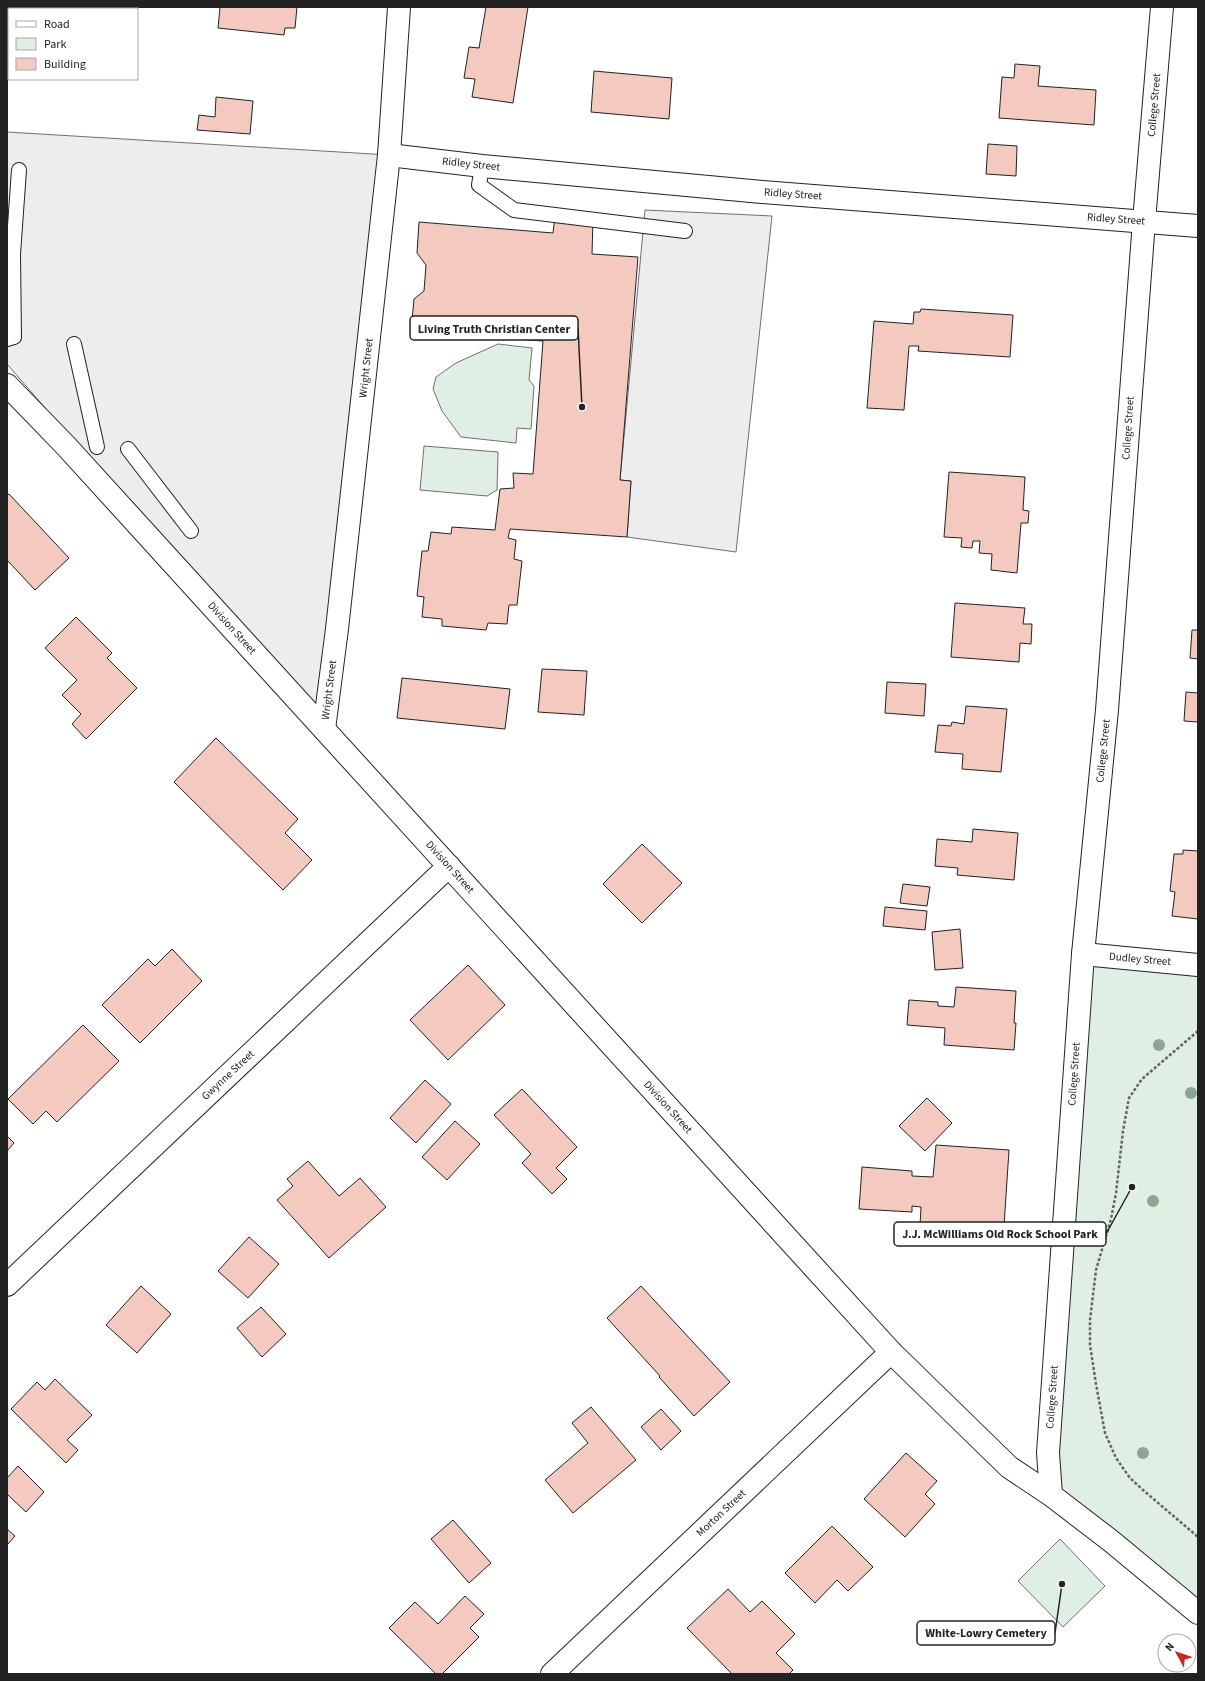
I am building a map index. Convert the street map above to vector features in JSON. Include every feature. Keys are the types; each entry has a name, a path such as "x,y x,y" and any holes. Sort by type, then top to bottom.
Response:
{"street":[{"name":"Wright Street","path":"324,729 337,629 389,155 399,7"},
{"name":"College Street","path":"1051,1495 1048,1453 1083,954 1107,710 1144,221 1162,7"},
{"name":"Ridley Street","path":"389,155 482,166 762,192 1198,226"},
{"name":"Division Street","path":"10,393 67,447 891,1352"},
{"name":"Gwynne Street","path":"7,1284 449,866"},
{"name":"Dudley Street","path":"1083,954 1198,965"},
{"path":"891,1352 1009,1467 1051,1495 1111,1540 1198,1613"},
{"name":"Morton Street","path":"552,1674 891,1352"}],"lane":[{"path":"482,166 479,185 514,210 685,231"},
{"path":"7,340 14,337 13,254 19,170"},
{"path":"74,344 98,448"},
{"path":"128,449 191,531"}],"path":[{"path":"1198,1031 1142,1079 1129,1098 1123,1131 1116,1193 1111,1219 1096,1270 1090,1320 1090,1345 1105,1433 1116,1458 1139,1486 1198,1537"}],"green space":[{"path":"498,344 532,348 529,380 534,386 531,429 517,428 516,443 461,437 442,411 433,389 436,377 456,363"},
{"path":"424,446 498,452 497,490 487,496 420,490"},
{"path":"1083,954 1198,965 1198,1613 1051,1495"},
{"path":"1060,1539 1105,1586 1063,1627 1018,1581"}],"shaded area":[{"path":"7,132 389,155 324,729 7,364"},
{"path":"645,210 772,216 736,552 627,537 631,481 620,480"}],"building":[{"path":"220,7 297,7 295,28 285,28 284,35 218,28"},
{"path":"486,7 528,7 513,103 472,97 475,79 464,78 469,47 479,48"},
{"path":"1015,64 1040,66 1038,86 1096,90 1094,125 999,118 1002,77 1014,78"},
{"path":"594,71 672,78 669,119 591,112"},
{"path":"216,97 253,101 250,134 197,130 199,115 215,117"},
{"path":"988,144 1017,146 1016,176 986,174"},
{"path":"555,216 593,219 592,254 638,257 620,480 631,481 627,537 510,529 508,538 516,540 514,559 522,561 517,605 509,605 507,624 488,623 486,630 442,626 442,619 422,617 424,597 417,596 422,551 428,551 431,532 451,534 452,527 495,530 500,489 514,488 513,473 533,474 543,341 411,331 414,299 424,291 426,265 417,253 419,222 553,233"},
{"path":"921,309 1013,315 1010,357 918,351 919,346 909,346 904,410 867,408 874,321 913,324 914,312 920,312"},
{"path":"949,472 1025,477 1023,510 1029,511 1028,523 1021,523 1017,573 991,570 992,554 979,553 980,541 973,541 972,548 961,547 962,538 944,537"},
{"path":"9,494 69,558 35,590 7,560 7,495"},
{"path":"955,603 1025,608 1023,624 1032,624 1031,644 1020,643 1019,662 951,657"},
{"path":"76,617 112,653 107,658 137,688 86,739 72,724 81,714 62,695 77,680 45,648"},
{"path":"1192,630 1198,630 1198,659 1190,658"},
{"path":"542,669 587,671 584,715 538,712"},
{"path":"402,678 510,689 505,729 397,718"},
{"path":"887,682 926,684 924,716 885,713"},
{"path":"1186,692 1198,693 1198,722 1184,721"},
{"path":"966,706 1007,709 1001,772 962,769 963,754 935,752 938,725 951,726 952,722 964,724"},
{"path":"216,738 298,819 285,833 312,860 283,890 174,782"},
{"path":"973,829 1018,833 1014,880 957,875 958,868 935,866 937,839 972,842"},
{"path":"642,844 682,883 642,923 603,884"},
{"path":"1183,850 1198,851 1198,919 1172,916 1175,892 1170,891 1174,854 1183,854"},
{"path":"903,884 930,887 927,906 900,903"},
{"path":"885,907 927,911 925,930 883,926"},
{"path":"960,929 963,968 935,970 932,932"},
{"path":"172,949 202,981 140,1043 102,1005 148,959 155,966"},
{"path":"468,965 505,1005 448,1060 410,1020"},
{"path":"956,987 1016,991 1014,1050 944,1045 945,1028 907,1025 909,1000 938,1002 938,1006 954,1007"},
{"path":"83,1025 119,1061 57,1122 46,1111 33,1124 8,1099"},
{"path":"425,1080 451,1104 416,1143 390,1118"},
{"path":"522,1089 577,1147 556,1168 567,1179 552,1194 522,1163 531,1154 494,1115"},
{"path":"927,1098 952,1123 925,1151 899,1126"},
{"path":"455,1121 480,1144 447,1180 422,1157"},
{"path":"7,1136 14,1143 7,1151"},
{"path":"936,1145 1009,1150 1004,1226 991,1225 991,1230 920,1226 921,1207 912,1206 912,1212 859,1209 862,1167 912,1171 912,1176 933,1177"},
{"path":"308,1161 339,1196 360,1178 386,1207 329,1258 277,1200 293,1186 287,1179"},
{"path":"249,1237 279,1264 248,1298 218,1271"},
{"path":"141,1286 171,1314 137,1353 106,1325"},
{"path":"641,1286 730,1382 694,1416 607,1318"},
{"path":"261,1307 286,1334 262,1357 237,1328"},
{"path":"55,1379 92,1415 67,1440 78,1450 66,1463 11,1409 37,1382 45,1390"},
{"path":"591,1407 636,1460 573,1513 545,1480 588,1443 572,1423"},
{"path":"661,1409 681,1431 661,1450 641,1427"},
{"path":"906,1453 937,1481 925,1494 935,1504 905,1537 864,1499"},
{"path":"18,1466 44,1492 26,1512 7,1494 7,1478"},
{"path":"453,1520 491,1563 469,1583 431,1539"},
{"path":"832,1526 873,1567 848,1591 837,1580 815,1603 785,1573"},
{"path":"7,1529 15,1536 7,1545"},
{"path":"728,1589 750,1612 762,1601 795,1634 776,1653 793,1670 789,1674 732,1674 687,1628"},
{"path":"465,1596 484,1614 470,1628 479,1637 442,1674 436,1674 389,1628 415,1602 438,1624"}],"place":[{"name":"Living Truth Christian Center","path":"582,407"},
{"name":"J.J. McWilliams Old Rock School Park","path":"1132,1187"},
{"name":"White-Lowry Cemetery","path":"1062,1584"}]}
